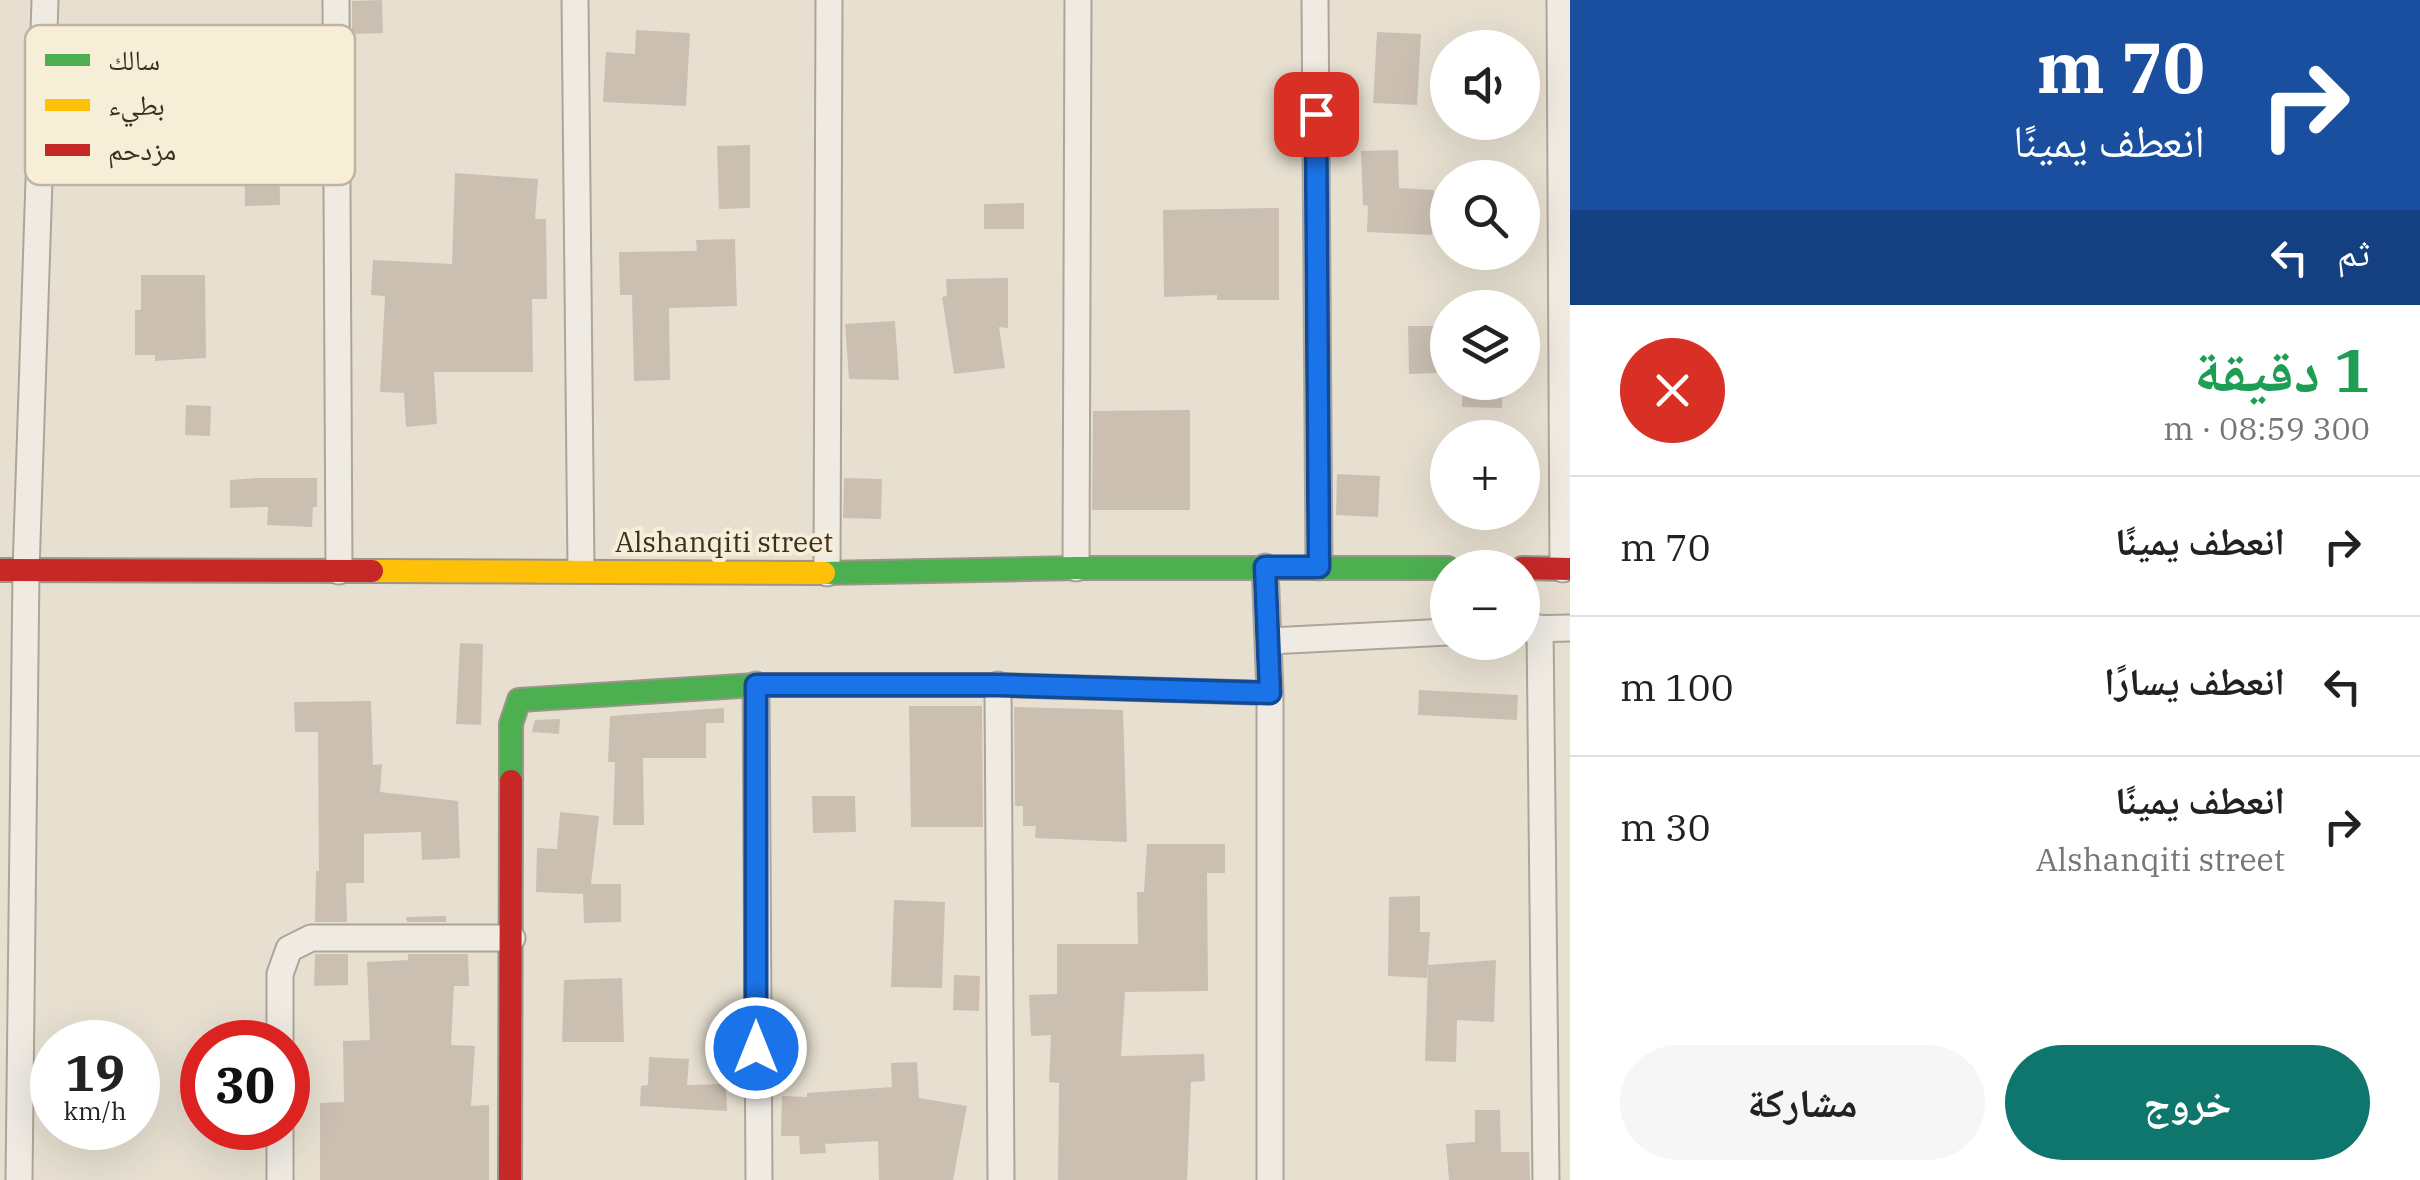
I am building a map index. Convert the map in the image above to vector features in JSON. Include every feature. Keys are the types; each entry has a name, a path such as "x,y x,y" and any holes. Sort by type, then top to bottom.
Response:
{"street":[{"path":"44,25 45,0"},
{"path":"336,0 336,25"},
{"path":"576,0 581,570"},
{"path":"827,573 829,0"},
{"path":"1076,568 1078,0"},
{"path":"1316,0 1319,567"},
{"path":"1540,568 1566,569 1560,0"},
{"path":"20,1180 10,982 13,571 35,185"},
{"path":"337,185 339,570"},
{"path":"1265,567 1270,693 1270,1180"},
{"name":"Alshanqiti street","path":"13,571 827,573 1430,568"},
{"path":"1540,628 1570,628"},
{"path":"1269,641 1430,633"},
{"path":"1532,660 1543,945 1546,1180"},
{"path":"510,1180 511,724 519,700 756,685 998,685 1270,693"},
{"path":"756,685 758,1180"},
{"path":"998,685 1000,1180"},
{"path":"280,1020 280,974 289,949 311,938 512,938"},
{"path":"1543,945 1570,945"},
{"path":"280,1150 280,1180"}],"building":[{"path":"382,0 383,33 355,34 352,1"},
{"path":"636,30 690,33 686,106 603,102 606,52 635,54"},
{"path":"1377,32 1421,34 1417,105 1373,103"},
{"path":"750,145 750,208 719,209 717,146"},
{"path":"1398,150 1399,188 1430,190 1430,235 1367,232 1361,151"},
{"path":"455,173 538,179 535,219 546,219 547,299 532,299 533,372 434,372 437,424 406,427 404,393 380,392 385,296 371,295 373,260 452,264"},
{"path":"245,185 280,185 280,205 245,206"},
{"path":"1024,203 1024,229 984,229 984,204"},
{"path":"1279,208 1279,300 1217,300 1217,295 1164,297 1163,210"},
{"path":"735,239 737,306 669,308 670,380 634,381 632,295 620,295 619,252 697,251 696,240"},
{"path":"141,275 205,275 206,358 155,361 155,355 135,355 135,310 141,310"},
{"path":"1008,278 1008,328 999,327 1005,368 954,374 942,297 947,296 946,279"},
{"path":"895,321 899,380 849,379 845,324"},
{"path":"1408,326 1430,326 1430,373 1409,374"},
{"path":"1462,400 1502,400 1502,408 1462,407"},
{"path":"186,405 211,406 210,436 185,435"},
{"path":"1190,410 1190,510 1092,510 1093,411"},
{"path":"1337,474 1380,476 1378,517 1336,515"},
{"path":"317,478 312,527 267,525 268,507 230,508 230,480"},
{"path":"844,478 882,479 881,519 843,518"},
{"path":"460,643 483,644 481,725 456,724"},
{"path":"1419,690 1518,695 1517,720 1418,715"},
{"path":"371,701 373,765 382,764 380,792 458,801 460,858 422,860 421,832 364,834 364,883 346,883 347,922 315,922 319,871 318,732 295,732 294,702"},
{"path":"909,706 982,706 983,827 911,827"},
{"path":"1014,707 1123,710 1127,842 1035,838 1036,826 1023,826 1023,806 1015,806"},
{"path":"724,708 724,723 706,723 706,758 643,758 644,825 613,825 615,762 608,762 610,716"},
{"path":"560,719 559,734 532,732 535,720"},
{"path":"812,796 855,796 856,832 813,833"},
{"path":"560,812 599,816 591,884 621,884 621,922 584,923 583,894 536,892 537,848 557,849"},
{"path":"1147,844 1225,844 1225,873 1207,873 1208,991 1125,992 1121,1056 1204,1054 1205,1081 1191,1082 1187,1180 1058,1180 1059,1083 1049,1082 1051,1035 1031,1036 1029,995 1057,994 1057,944 1138,944 1137,892 1144,892"},
{"path":"1420,896 1420,932 1430,932 1427,978 1388,976 1389,897"},
{"path":"894,900 945,902 942,988 891,987"},
{"path":"446,916 446,922 407,922 406,917"},
{"path":"315,954 348,954 348,985 314,986"},
{"path":"408,954 468,954 469,986 454,986 451,1045 475,1046 471,1106 489,1105 489,1180 320,1180 320,1103 344,1102 343,1041 370,1040 367,962 408,960"},
{"path":"1496,960 1494,1022 1457,1020 1456,1062 1425,1061 1428,965"},
{"path":"954,975 980,976 979,1011 953,1010"},
{"path":"622,978 624,1042 562,1042 564,980"},
{"path":"649,1057 689,1059 687,1085 726,1084 727,1111 640,1106 641,1086 648,1085"},
{"path":"917,1062 919,1098 967,1106 953,1180 879,1180 878,1141 825,1144 826,1153 800,1154 799,1136 781,1136 782,1096 807,1097 807,1093 892,1087 891,1063"},
{"path":"1475,1110 1500,1110 1501,1152 1529,1152 1530,1180 1449,1180 1446,1144 1475,1142"}],"traffic: fast":[{"path":"824,573 1430,568"},
{"path":"511,781 511,724 519,700 756,685 998,685 1270,693"}],"traffic: slow":[{"path":"372,571 824,573"}],"traffic: jam":[{"path":"1540,568 1570,569"},
{"path":"0,570 372,571"},
{"path":"510,1180 511,781"}],"route":[{"path":"756,1048 756,685 998,685 1270,693 1265,567 1319,567 1316,114"}]}
